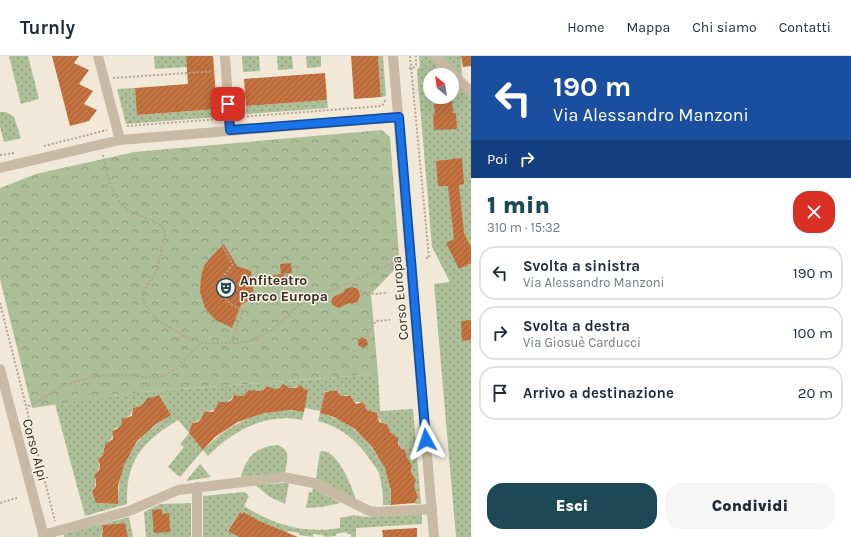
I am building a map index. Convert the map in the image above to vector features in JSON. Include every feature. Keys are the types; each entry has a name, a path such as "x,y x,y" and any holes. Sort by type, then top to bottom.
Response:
{"street":[{"path":"98,56 120,140"},
{"path":"225,56 230,130"},
{"name":"Corso Europa","path":"393,56 434,537"},
{"path":"435,56 471,92"},
{"path":"0,168 120,140 399,117"},
{"path":"0,172 13,166"},
{"name":"Corso Alpi","path":"0,369 43,536"},
{"path":"43,536 58,530 129,511 173,491 197,487 289,478 318,485 369,512 432,509"},
{"path":"197,487 197,537"}],"path":[{"path":"410,56 428,258 426,258"},
{"path":"410,68 414,68 416,65 416,56"},
{"path":"104,78 226,71"},
{"path":"39,147 117,128 382,106 388,96"},
{"path":"0,155 16,153"},
{"path":"103,155 109,180 118,199 123,205 137,214 162,227 165,234 157,270 143,294 145,304 151,313 162,323 186,337 202,344 246,342 262,337 303,303 368,276 396,261"},
{"path":"221,243 233,265 222,277 220,284 223,296 229,304 243,311 231,343"},
{"path":"360,291 374,294 388,293"},
{"path":"0,303 58,530"},
{"path":"365,337 376,321 390,320"},
{"path":"28,406 37,403 62,387 100,376 126,374 153,378 164,376 172,371 190,353 202,344"},
{"path":"0,503 17,498"}],"green space":[{"path":"9,56 28,56 39,99 21,104"},
{"path":"154,56 186,56 187,67 155,69"},
{"path":"242,56 259,56 260,71 243,72"},
{"path":"277,56 292,56 293,69 278,70"},
{"path":"306,56 321,56 321,67 307,68"},
{"path":"378,56 383,56 386,96 381,97"},
{"path":"419,56 430,56 442,68 423,68 423,104 459,104 459,85 471,97 471,537 456,537 434,284 450,282 432,247 417,70 420,66"},
{"path":"441,56 461,56 462,78 459,75 459,68 452,68"},
{"path":"135,88 138,115 217,109 218,117 126,124 117,89"},
{"path":"327,100 328,108 246,114 246,106"},
{"path":"0,112 6,112 14,117 21,138 4,142 0,127"},
{"path":"382,130 390,137 399,256 398,266 371,294 378,374 141,392 32,408 0,279 0,188 36,174 134,152"},
{"path":"378,374 380,411 413,409 421,504 415,504 418,496 414,486 416,480 411,472 412,465 407,458 405,450 399,445 398,438 390,432 387,424 380,420 377,413 367,410 363,402 355,402 350,395 340,395 335,389 332,391 325,391 321,411 304,408 304,389 301,385 292,388 283,385 275,389 267,386 259,391 250,390 243,396 234,395 230,400 214,410 205,411 200,419 192,423 189,433 178,420 165,428 146,445 133,464 129,475 127,504 85,516 55,404 141,392","holes":["159,395 171,415 147,432 131,451 121,474 118,504 96,503 92,492 96,484 94,475 99,468 98,460 103,455 105,444 111,439 112,431 121,425 122,419 130,415 133,408 140,406"]},
{"path":"276,411 304,412 302,420 289,418 276,419 263,421 250,426 228,439 208,456 203,450 213,440 236,424 249,418"},
{"path":"320,413 347,424 367,441 387,472 390,486 391,505 383,505 382,488 378,471 366,454 355,441 341,431 318,421"},
{"path":"189,433 203,450 180,477 168,467 184,447 180,444"},
{"path":"277,445 282,447 287,453 285,473 241,477 246,464 253,454 263,448"},
{"path":"320,452 328,452 339,462 352,487 356,500 316,478"},
{"path":"200,464 211,477 186,481"},
{"path":"289,483 285,504 270,497 255,485"},
{"path":"313,488 341,503 322,507 306,508 309,492 312,492"},
{"path":"244,492 249,496 244,506 255,513 278,523 302,529 327,530 340,528 340,518 354,515 365,517 422,513 422,524 356,528 356,537 351,537 351,534 347,534 346,532 336,534 336,536 324,537 323,535 313,534 313,537 299,535 299,533 288,531 287,533 264,523 263,525 245,512 243,514 240,512 228,530 239,537 203,537 203,496"},
{"path":"191,503 191,537 146,537 144,512 160,504"},
{"path":"129,517 133,537 128,537 125,523 103,525 101,537 64,537 63,534"}],"building":[{"path":"52,56 79,56 74,63 89,70 79,84 93,91 84,104 97,110 89,121 70,126"},
{"path":"186,56 213,56 217,109 137,115 135,88 188,84"},
{"path":"351,56 378,56 381,97 354,99"},
{"path":"461,56 471,56 471,66 463,67"},
{"path":"325,73 327,100 246,106 244,79"},
{"path":"434,104 452,104 453,113 456,113 457,129 434,130 433,115 435,115"},
{"path":"462,158 464,184 459,185 464,233 471,247 471,263 459,269 446,243 454,239 448,186 438,186 436,161"},
{"name":"Anfiteatro Parco Europa","path":"224,244 237,266 251,271 254,297 241,305 232,328 216,320 210,314 205,308 200,292 201,277 204,266"},
{"path":"291,263 292,273 281,274 280,264"},
{"path":"284,274 285,285 274,286 273,275"},
{"path":"352,287 358,289 360,295 358,301 351,304 349,303 339,308 334,306 331,302 333,297 344,292 345,289"},
{"path":"471,320 471,340 462,341 461,321"},
{"path":"362,337 367,340 368,345 363,348 358,345 358,340"},
{"path":"283,384 290,388 296,388 301,385 304,389 308,390 304,412 291,410 264,413 238,422 215,437 203,450 189,433 192,423 198,422 205,411 213,412 219,402 228,402 232,400 234,395 243,396 249,390 259,391 263,390 267,386 275,389 280,388"},
{"path":"336,390 340,395 350,395 356,404 363,402 367,410 377,413 379,422 387,424 390,432 398,438 398,444 405,450 407,458 412,465 411,472 416,480 414,486 418,496 415,503 391,505 391,491 385,468 372,447 355,429 334,417 320,413 325,392"},
{"path":"159,395 171,415 155,425 137,441 124,465 118,486 118,504 96,503 92,492 96,486 94,475 99,470 100,465 98,460 103,455 105,444 113,439 112,431 121,425 122,419 132,416 133,408 140,406 147,398"},
{"path":"162,509 162,514 169,513 170,532 154,533 152,510"},
{"path":"240,512 243,514 244,512 259,521 298,537 239,537 228,531"},
{"path":"125,523 128,537 102,537 103,525"},
{"path":"417,528 417,537 383,537 382,530"}],"place":[{"name":"Anfiteatro Parco Europa","path":"226,288"}],"route":[{"path":"228,104 230,130 399,117 426,440"}]}
